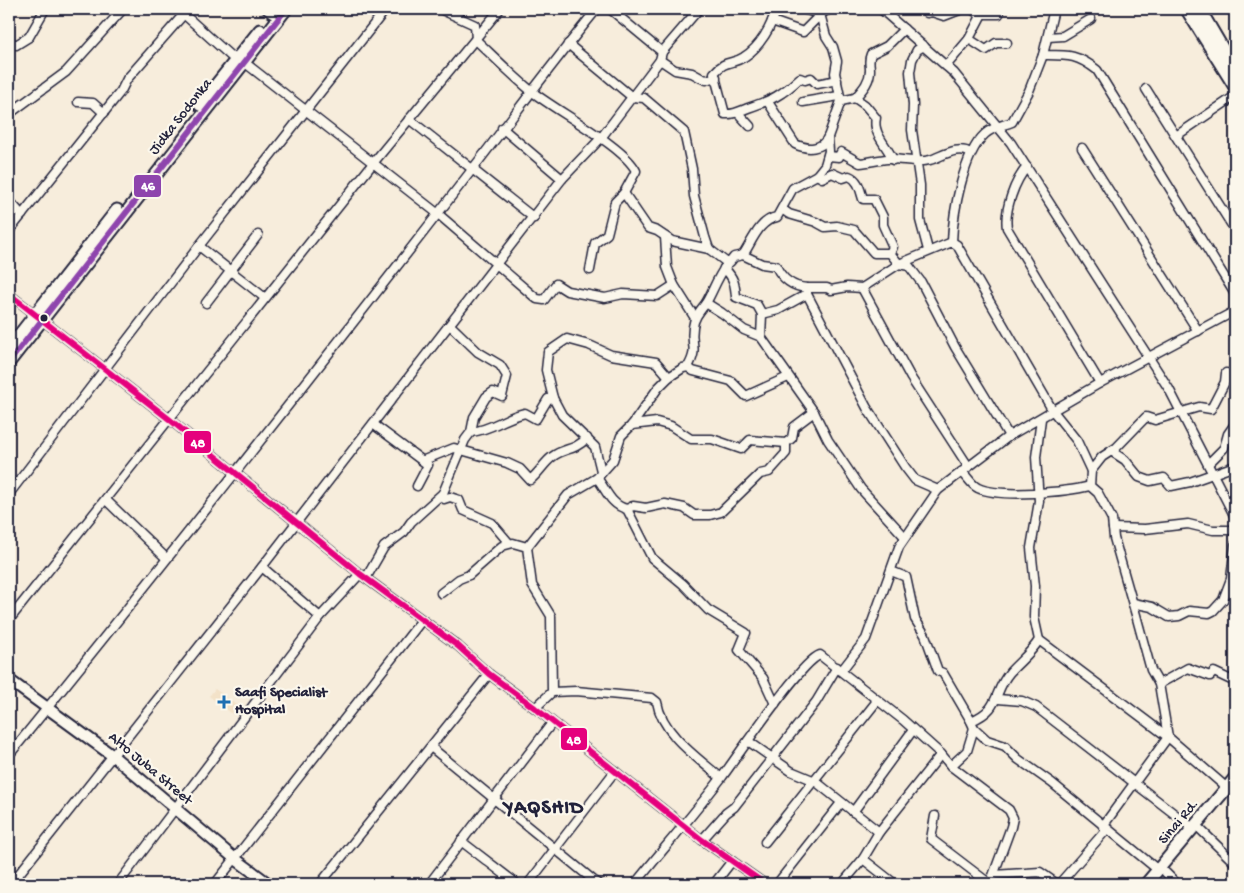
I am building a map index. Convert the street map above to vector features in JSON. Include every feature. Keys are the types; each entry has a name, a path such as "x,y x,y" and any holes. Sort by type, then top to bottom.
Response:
{"highway":[{"path":"1186,9 1235,86"},
{"path":"1199,9 1235,70"}],"main road":[{"name":"Jidka Sodonka","path":"9,362 39,318 154,170 240,61 286,9"},
{"name":"Jidka Sodonka","path":"240,61 272,10"},
{"name":"Jidka Sodonka","path":"9,348 39,318"},
{"path":"1146,884 1162,871 1230,793 1235,778"},
{"path":"1156,884 1162,871"}],"street":[{"path":"9,41 16,45 29,37 45,9"},
{"path":"9,114 66,72 123,9"},
{"path":"9,494 106,370 199,246 386,9"},
{"path":"440,9 476,25 476,40 530,90 601,138 626,158 635,169 636,172 624,193 615,202 607,234 595,243 590,270"},
{"path":"9,620 374,162 500,9"},
{"path":"9,755 234,474 472,169 530,90 597,9"},
{"path":"610,9 674,70 692,73 706,80 716,77"},
{"path":"11,884 262,567 562,180 601,138 661,56 699,9"},
{"path":"776,9 772,21 754,49 743,58 721,64 714,73 726,114 738,113 768,102 790,89 800,78 805,80 811,78 817,84 837,80"},
{"path":"802,9 820,15"},
{"path":"772,21 803,32 820,15 830,9"},
{"path":"881,9 946,66 1011,142 1169,389 1235,517"},
{"path":"889,16 896,9"},
{"path":"927,13 932,12 944,16 962,9"},
{"path":"972,9 981,14 998,14"},
{"path":"952,242 953,221 970,153 984,135 996,125 1012,122 1029,92 1043,55 1054,9"},
{"path":"9,231 104,113 181,11 240,61 374,162 498,264 537,299 544,300 556,284 567,291 605,298 623,294 657,296 674,285"},
{"path":"946,66 969,39 981,14"},
{"path":"768,102 795,144 817,148 823,145 828,137 840,99 837,80 838,61 826,36 820,15"},
{"path":"1048,37 1063,36 1091,19"},
{"path":"855,98 868,80 870,70 868,63 871,54 892,43 904,29"},
{"path":"969,39 986,50 996,43 1007,43"},
{"path":"568,44 632,97 644,98 684,132 692,169 694,196 709,249 732,275 735,282 736,297 757,305 762,314 761,337"},
{"path":"924,46 917,50 912,60 910,72 913,105 912,130 917,161 920,220 928,250"},
{"path":"1043,55 1079,58 1097,70 1235,294"},
{"path":"1146,89 1235,230"},
{"path":"1176,136 1235,96"},
{"path":"803,102 855,98 866,106 876,118 875,125 879,137 887,146 892,160"},
{"path":"78,102 93,103 104,113"},
{"path":"738,113 750,126"},
{"path":"409,119 534,218"},
{"path":"502,128 562,180"},
{"path":"743,255 761,226 777,217 793,188 817,175 828,156 828,137"},
{"path":"1082,148 1198,331"},
{"path":"828,156 839,157 841,152 860,164 892,160 929,160 949,152 965,150 970,153"},
{"path":"1027,167 1017,178 1007,215 1007,228 1100,383"},
{"path":"817,175 822,178 832,173 843,178 849,176 854,178 863,199 874,199 883,217 883,225 893,247 890,253"},
{"path":"624,193 648,228 672,241 709,249"},
{"path":"9,200 22,215"},
{"path":"782,209 789,214 816,222 825,227 837,226 854,230 874,253 890,253"},
{"path":"206,303 258,235"},
{"path":"665,237 666,263 674,285 694,318"},
{"path":"762,314 778,310 807,291 817,287 831,290 847,287 862,288 899,264 928,250 952,242"},
{"path":"952,242 957,245 1053,411 1077,441 1091,470 1090,486"},
{"path":"199,246 266,298"},
{"path":"890,253 899,264 909,266 922,282 955,347 1009,436"},
{"path":"688,368 694,358 696,348 692,329 694,318 706,303 725,265 734,257 743,255 762,264 776,266 780,274 796,287 807,291 867,408 914,480 938,490"},
{"path":"862,288 911,378 968,466"},
{"path":"9,294 169,419 234,474 363,576 458,646 489,674 536,708 552,723 702,840 765,884"},
{"path":"706,303 744,330 761,337 814,412 828,440 861,489 904,536"},
{"path":"702,840 734,807 816,702 839,669 866,639 904,536 938,490 1009,436 1100,383 1235,311"},
{"path":"118,884 320,617 363,576 384,547 404,532 411,522 443,493 460,451 471,432 474,417 486,397 493,392 502,396 507,376 500,365 478,352 450,325"},
{"path":"669,377 656,362 611,355 589,345 568,339 551,349 546,358 546,370 553,398 562,415 596,449 599,456 599,474 612,500 621,508 627,509 633,506 646,508 665,504 684,508 694,515 710,515 721,512 756,477 769,472 786,452 786,443"},
{"path":"552,692 551,616 532,585 527,547 568,495 599,474 613,460 621,436 632,425 669,377 683,368 688,368 731,381 746,396 788,377"},
{"path":"1091,470 1102,457 1134,432 1146,417 1155,420 1199,407 1210,409 1225,382 1226,373 1230,374 1235,368"},
{"path":"471,432 481,432 509,418 525,413 536,419 546,400 553,398"},
{"path":"632,425 643,422 657,422 670,426 691,438 712,439 741,449 750,440 786,443 792,438 794,427 814,412"},
{"path":"1041,418 1036,457 1039,501 1030,548 1035,586 1034,617 1039,640 1168,738 1230,793"},
{"path":"373,424 424,460 428,465 417,486"},
{"path":"1208,464 1224,448 1228,434 1235,424"},
{"path":"424,460 454,448 508,463 520,469 530,480 542,471 550,458 558,453 574,449 586,438"},
{"path":"1111,451 1125,460 1139,477 1150,482 1164,478 1171,486 1235,466"},
{"path":"961,472 979,488 1002,493 1037,491 1049,493 1090,486"},
{"path":"1060,882 1105,828 1168,738 1159,684 1152,670 1112,519 1098,493 1090,486"},
{"path":"443,493 444,499 459,500 463,510 492,523 509,543"},
{"path":"106,500 166,558"},
{"path":"627,509 652,558 677,578 708,610 746,633 739,650 763,678 775,704"},
{"path":"1113,528 1145,529 1188,524 1213,530 1235,530"},
{"path":"441,593 459,579 469,575 509,543 518,543 527,547"},
{"path":"1133,602 1152,607 1169,617 1179,616 1189,611 1208,613 1223,600 1232,579 1235,545"},
{"path":"262,567 320,617"},
{"path":"891,571 906,577 915,619 925,635 938,671 943,673 972,725 987,740 1004,746 1018,759 1052,783 1105,828 1178,884"},
{"path":"214,884 422,620"},
{"path":"951,766 967,751 972,725 998,699 1003,682 1028,656 1039,640"},
{"path":"635,884 722,778 775,704 816,657 820,655 913,730 941,754 951,766 1009,810 1014,818 1007,842 990,884 931,839 935,816"},
{"path":"1159,684 1188,668 1210,676 1214,672 1233,681"},
{"path":"320,884 432,748 489,674"},
{"name":"Alto Juba Street","path":"9,680 46,709 114,756 234,858 269,884"},
{"path":"536,708 552,692 576,691 652,698 657,702 659,712 683,745 722,778"},
{"path":"998,699 1022,701 1036,707 1135,784 1197,829 1235,863"},
{"path":"765,842 877,701"},
{"path":"429,884 552,723"},
{"path":"853,812 913,730"},
{"path":"748,741 791,771 814,781 879,832"},
{"path":"432,748 493,800 598,884"},
{"path":"842,884 863,859 879,832 941,754"},
{"path":"528,884 615,771"},
{"path":"777,884 841,803"},
{"path":"461,841 506,878 517,884"},
{"path":"863,859 895,884"},
{"path":"714,884 732,862"},
{"path":"994,875 1040,872 1060,882 1073,884"}],"shaded area":[{"name":"Saafi Specialist Hospital","path":"215,689 241,708 235,716 209,696"}],"transit line":[{"name":"46","path":"9,362 286,9"},
{"name":"48","path":"9,294 169,419 360,574 458,646 489,674 702,840 765,884"}],"place":[{"name":"Saafi Specialist Hospital","path":"224,702"}],"district":[{"name":"YAQSHID","path":"544,809"}]}
